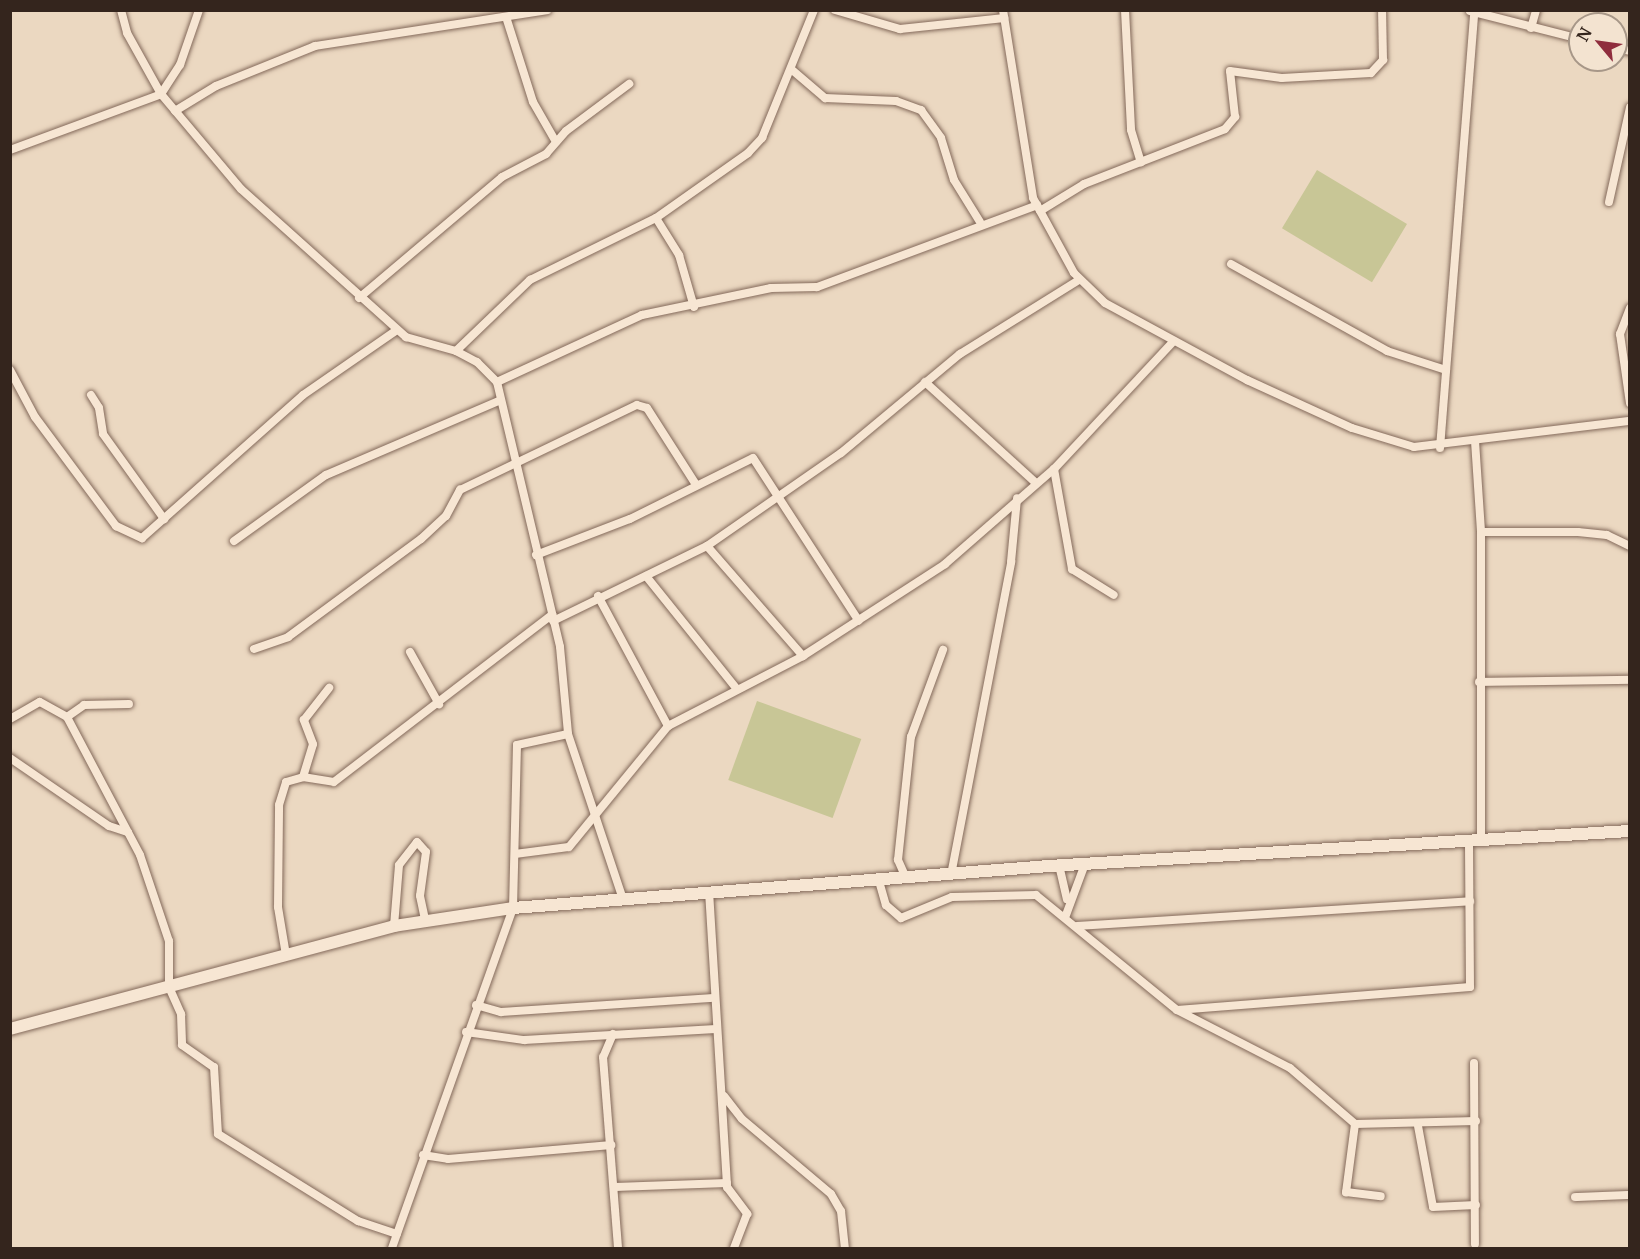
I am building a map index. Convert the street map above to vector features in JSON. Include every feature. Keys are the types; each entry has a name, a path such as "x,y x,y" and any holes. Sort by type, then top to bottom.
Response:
{"street":[{"path":"121,10 126,33 161,94 241,189 397,330 419,342 456,351 477,362 497,382 513,465 552,618 568,734 622,896"},
{"path":"10,150 161,94 187,50 199,10"},
{"path":"175,111 295,51 507,20 547,10"},
{"path":"456,351 530,280 656,218 762,138 814,10"},
{"path":"835,10 900,29 1003,14 1014,105 1039,208 1079,280 1105,303 1173,342 1352,428 1404,445 1440,448 1475,441 1629,421"},
{"path":"1125,10 1131,130 1141,163"},
{"path":"497,382 626,321 771,288 817,286 980,222 1039,208 1084,184 1204,141 1231,124 1235,117 1230,71 1282,78 1371,73 1383,60 1382,10"},
{"path":"1531,27 1536,10"},
{"path":"1440,448 1471,11 1568,36"},
{"path":"507,20 533,102 556,142"},
{"path":"790,69 825,98 896,101 921,110 941,138 954,180 980,222"},
{"path":"359,298 502,177 556,142 628,84"},
{"path":"1608,202 1629,107"},
{"path":"656,218 678,255 694,307"},
{"path":"1231,264 1387,351 1446,370"},
{"path":"286,956 278,908 279,805 286,782 303,777 334,782 552,618 707,546 841,453 925,382 1079,280"},
{"path":"1629,309 1620,334 1629,403"},
{"path":"10,370 35,417 116,525 142,538 303,395 397,330"},
{"path":"515,854 569,847 668,726 736,688 803,656 945,564 1035,482 1054,469 1173,342"},
{"path":"925,382 1035,482"},
{"path":"91,394 99,408 103,434 164,519"},
{"path":"234,541 326,476 501,400"},
{"path":"254,649 288,637 421,539 446,516 460,490 642,405 695,483"},
{"path":"1177,1010 1470,987 1470,901 1475,841 1481,532 1475,441"},
{"path":"536,555 630,519 695,483 753,458 859,621"},
{"path":"1054,469 1072,569 1114,595"},
{"path":"951,875 1011,562 1017,498"},
{"path":"1481,532 1578,531 1607,535 1629,546"},
{"path":"707,546 803,656"},
{"path":"646,576 736,688"},
{"path":"598,596 668,726"},
{"path":"906,878 898,860 911,737 944,650"},
{"path":"410,652 439,704"},
{"path":"1479,682 1629,680"},
{"path":"303,777 313,744 304,720 329,688"},
{"path":"10,719 40,702 67,717 128,832 164,918 169,987 181,1014 182,1045 214,1067 214,1121 222,1138 358,1221 397,1234"},
{"path":"67,717 84,705 129,704"},
{"path":"392,1248 466,1032 513,908 517,745 568,734"},
{"path":"10,758 109,826 128,832"},
{"path":"10,1029 394,926 513,908 622,896 879,881 1059,865 1629,831"},
{"path":"394,926 399,865 417,842 426,852 420,896 425,920"},
{"path":"1067,899 1085,864"},
{"path":"1059,865 1067,899 1066,915"},
{"path":"879,881 886,905 901,918 952,897 1033,894 1066,915 1177,1010 1276,1059 1355,1124 1418,1126 1476,1121"},
{"path":"708,891 727,1183 747,1214 734,1248"},
{"path":"1077,926 1470,901"},
{"path":"476,1005 501,1012 714,998"},
{"path":"466,1032 501,1040 716,1029"},
{"path":"613,1035 603,1057 618,1248"},
{"path":"1474,1062 1475,1244"},
{"path":"721,1092 742,1119 831,1194 841,1211 845,1248"},
{"path":"1355,1124 1346,1192 1381,1196"},
{"path":"1418,1126 1433,1207 1476,1205"},
{"path":"423,1155 448,1159 610,1145"},
{"path":"615,1187 727,1183"},
{"path":"1575,1197 1629,1195"}],"shaded area":[{"path":"1317,170 1407,224 1372,282 1282,228"},
{"path":"757,701 861,739 833,818 728,780"}]}
